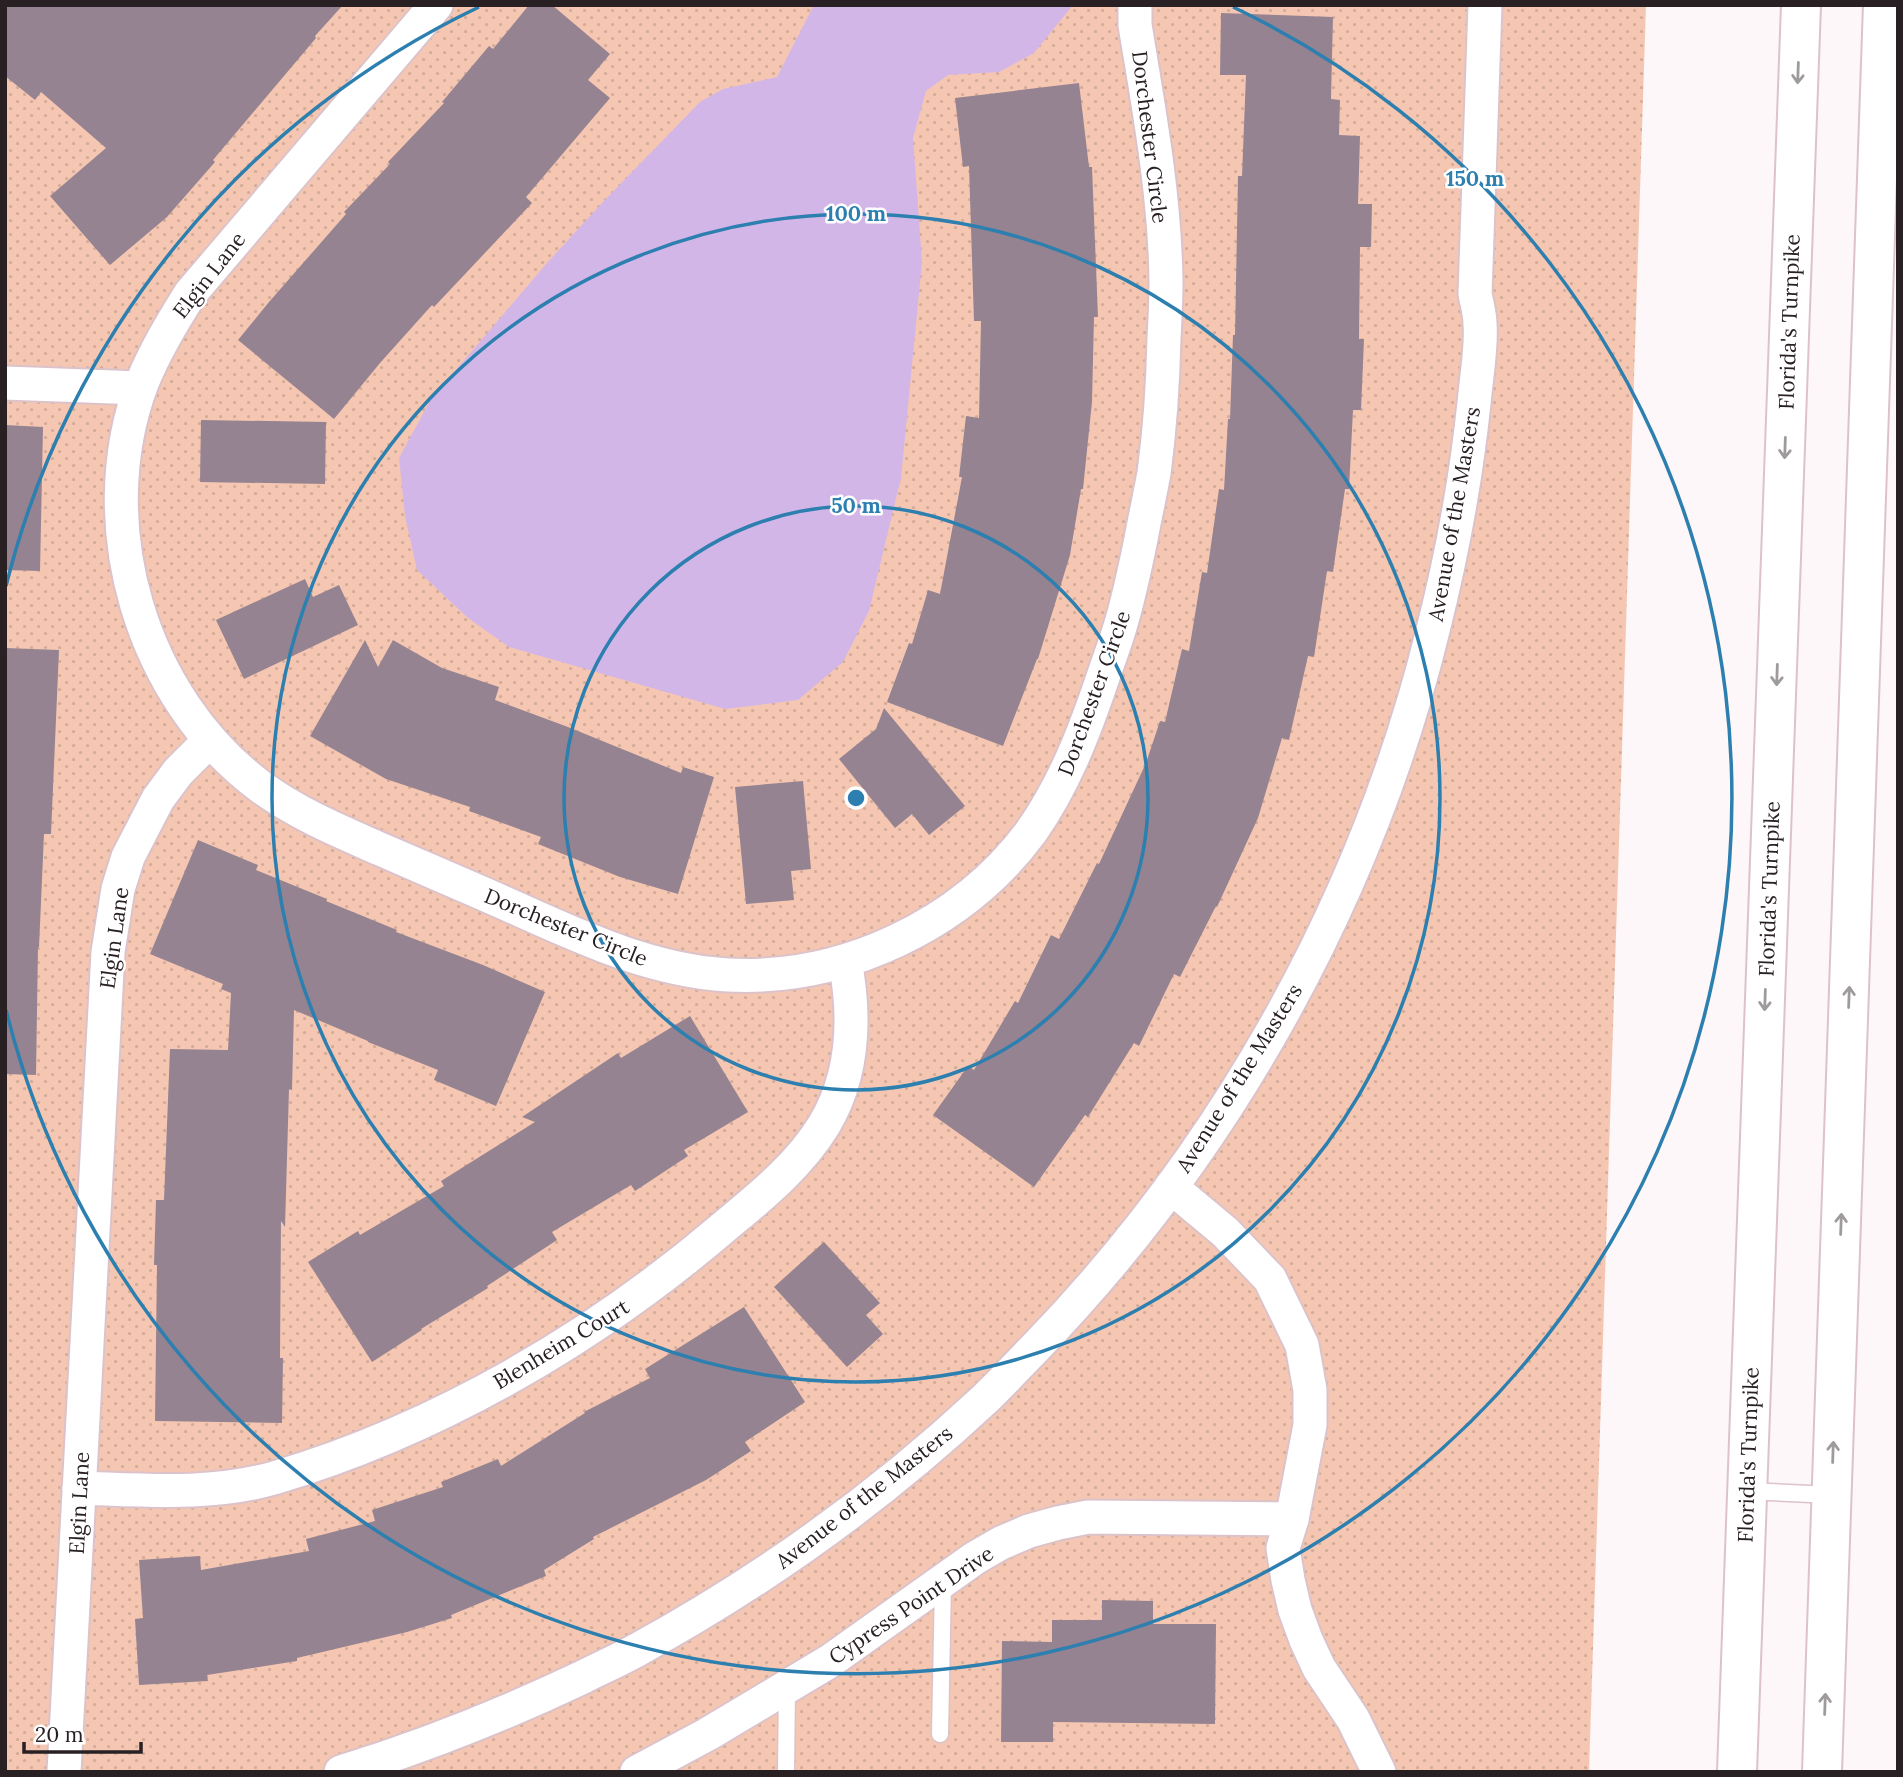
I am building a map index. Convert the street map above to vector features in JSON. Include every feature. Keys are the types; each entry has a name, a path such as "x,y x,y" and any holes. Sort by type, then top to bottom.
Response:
{"highway":[{"name":"Florida's Turnpike","path":"1737,1772 1801,5"},
{"path":"1822,1772 1883,5"}],"street":[{"name":"Elgin Lane","path":"64,1772 108,952 118,889 128,857 158,799 178,772 210,740 189,713 160,665 138,612 125,557 121,500 127,443 140,388 160,342 190,294 436,5"},
{"name":"Dorchester Circle","path":"210,740 262,788 311,819 618,952 672,968 729,975 786,973 845,961 898,941 947,913 991,877 1029,834 1060,786 1083,735 1131,588 1153,475 1162,398 1166,282 1158,166 1135,25 1135,5"},
{"name":"Avenue of the Masters","path":"341,1772 412,1750 524,1705 621,1659 737,1592 812,1541 897,1477 987,1397 1072,1310 1130,1241 1211,1132 1274,1029 1330,922 1378,811 1420,684 1449,566 1469,447 1481,327 1475,294 1485,5"},
{"path":"5,383 140,388"},
{"name":"Blenheim Court","path":"79,1488 179,1492 242,1485 273,1478 372,1443 471,1398 566,1344 634,1299 678,1267 771,1187 810,1147 825,1124 846,1073 851,1046 851,990 845,961"},
{"path":"1171,1187 1225,1232 1269,1279 1302,1345 1310,1390 1310,1425 1292,1519 1283,1548 1287,1580 1294,1610 1306,1640 1320,1668 1353,1719 1379,1772"},
{"name":"Cypress Point Drive","path":"637,1772 708,1734 830,1661 975,1558 1029,1531 1088,1517 1292,1519"}],"lane":[{"path":"1747,1491 1832,1495"},
{"path":"940,1734 943,1580"},
{"path":"786,1772 787,1686"}],"shaded area":[{"path":"5,5 1646,5 1589,1772 5,1772"},
{"path":"814,5 1073,5 1034,53 999,72 948,75 926,91 913,138 922,262 901,478 869,611 843,662 798,700 725,709 509,647 468,618 417,570 405,516 399,458 431,399 547,263 700,102 723,89 777,77"}],"building":[{"path":"5,5 343,5 167,217 110,265 50,196 106,148 41,92 35,100 5,76"},
{"path":"529,5 552,5 610,54 588,80 610,98 526,197 532,203 434,307 432,305 334,419 238,340 346,214 344,212 444,103 442,102 489,46 493,49"},
{"path":"1221,13 1333,17 1331,99 1340,100 1339,135 1360,136 1358,204 1372,204 1371,247 1360,247 1359,339 1364,339 1361,410 1353,410 1349,489 1345,489 1333,572 1327,571 1314,657 1308,656 1289,740 1282,738 1258,818 1217,907 1180,977 1174,974 1139,1046 1134,1043 1088,1117 1085,1115 1034,1187 933,1115 968,1066 974,1070 1015,1001 1018,1003 1051,935 1059,939 1097,863 1099,864 1146,763 1160,721 1165,722 1182,649 1189,651 1202,572 1207,573 1219,489 1224,490 1235,335 1238,176 1242,176 1246,75 1220,75"},
{"path":"1079,83 1089,167 1092,167 1098,317 1094,317 1092,402 1083,489 1070,555 1038,659 1003,746 887,702 909,643 912,644 928,590 940,594 962,477 959,477 966,416 979,418 981,321 974,321 969,166 963,167 955,98"},
{"path":"201,420 326,422 325,484 200,482"},
{"path":"5,425 43,427 40,571 5,570"},
{"path":"305,579 313,597 339,585 358,625 244,679 216,620"},
{"path":"365,640 378,667 393,640 442,668 499,687 495,700 681,773 683,767 714,777 678,894 620,877 538,844 541,837 469,811 470,807 386,779 310,736"},
{"path":"5,648 59,650 51,834 44,834 38,947 36,1075 5,1074"},
{"path":"884,708 965,806 929,835 912,814 895,828 839,759 876,729"},
{"path":"803,781 811,869 791,871 794,900 746,904 735,787"},
{"path":"198,840 258,865 256,870 397,930 396,932 545,992 496,1106 434,1080 438,1070 294,1010 285,1227 281,1221 282,1423 155,1421 156,1200 164,1200 170,1049 228,1050 231,993 221,989 223,984 150,954"},
{"path":"690,1016 748,1112 684,1150 688,1156 635,1191 631,1185 552,1232 557,1240 372,1362 308,1262 358,1231 360,1235 444,1186 441,1181 535,1122 522,1117 618,1053 621,1058"},
{"path":"824,1242 880,1303 866,1315 883,1334 847,1367 774,1287"},
{"path":"744,1307 805,1402 745,1442 751,1451 706,1480 593,1537 594,1539 544,1570 546,1576 451,1615 452,1618 407,1632 297,1658 297,1661 207,1675 208,1681 139,1685 135,1619 143,1618 139,1560 200,1556 201,1570 309,1551 306,1539 375,1521 372,1510 443,1487 441,1482 498,1459 501,1466 584,1412 650,1378 645,1369"},
{"path":"1102,1600 1153,1601 1153,1624 1216,1624 1215,1724 1053,1722 1053,1742 1001,1742 1002,1641 1052,1642 1052,1620 1102,1620"}]}
